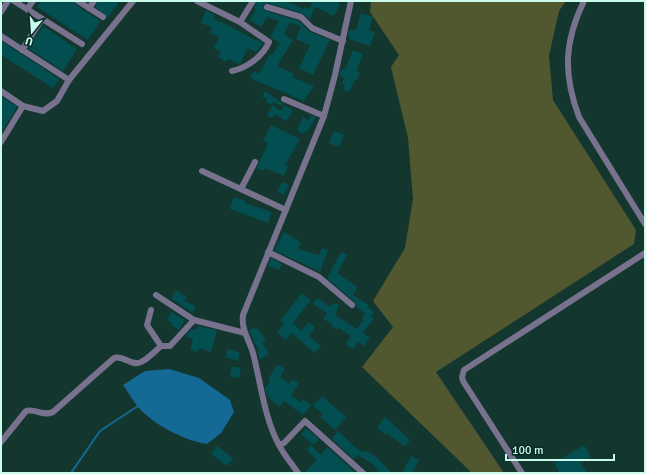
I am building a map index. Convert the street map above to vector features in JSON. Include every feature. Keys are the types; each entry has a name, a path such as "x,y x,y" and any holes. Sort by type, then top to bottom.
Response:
{"street":[{"path":"1,12 8,1"},
{"path":"14,1 82,44"},
{"path":"27,9 33,1"},
{"path":"78,1 103,17"},
{"path":"89,8 94,1"},
{"path":"1,91 23,106 39,111 46,110 57,101 69,80 133,1"},
{"path":"197,1 240,22 269,43 257,58 242,68 232,71"},
{"path":"240,22 253,1"},
{"path":"584,1 574,20 568,42 568,83 573,102 579,117 645,224"},
{"path":"298,473 279,445 262,396 255,361 242,327 243,315 324,116 343,41 348,2"},
{"path":"267,7 301,17 312,28 343,41"},
{"path":"22,50 42,19"},
{"path":"1,36 69,80"},
{"path":"284,99 324,116"},
{"path":"1,142 23,106"},
{"path":"1,128 8,132"},
{"path":"241,189 255,162"},
{"path":"202,171 286,210"},
{"path":"268,252 319,277 352,305"},
{"path":"522,473 463,381 462,377 464,370 645,252"},
{"path":"156,295 194,320 245,333"},
{"path":"151,310 147,325 160,346"},
{"path":"1,442 26,411 30,410 44,414 53,412 114,358 123,357 131,362 141,362 160,346 170,346 194,320"},
{"path":"279,445 287,440 305,422 362,473"}],"green space":[{"path":"371,1 566,1 559,11 549,56 553,100 636,230 634,244 436,372 504,473 472,473 362,367 393,327 373,301 405,248 413,199 408,138 391,67 399,55 370,12"}],"water":[{"path":"169,369 199,378 230,400 234,412 221,433 207,444 190,440 155,422 138,407 123,385 145,371"}],"building":[{"path":"41,1 74,1 76,5 100,21 88,40 37,7"},
{"path":"98,1 120,1 108,17 95,7"},
{"path":"257,1 285,1 304,9 305,7 309,9 312,4 306,1 334,1 340,4 334,16 315,7 310,19 302,13 268,3 263,5 265,11 299,21 310,32 330,40 313,75 299,68 310,45 296,39 301,26 290,23 284,34 293,40 277,66 294,74 292,77 314,86 304,101 250,78 254,71 259,74 270,54 272,55 280,43 270,37 279,21 267,17 261,27 250,20 256,9 254,8"},
{"path":"206,10 215,16 213,19 226,24 255,40 256,39 263,43 262,45 256,52 248,48 240,64 228,59 226,62 218,57 221,52 214,48 219,37 210,33 212,27 201,23"},
{"path":"361,13 373,17 369,30 375,32 370,46 349,39 350,37 348,36 349,30 354,31 356,29"},
{"path":"43,26 77,49 63,71 28,48"},
{"path":"1,41 59,79 53,88 1,55"},
{"path":"353,50 363,54 356,71 360,72 357,80 355,80 349,92 343,90 345,85 342,84 344,78 339,76 341,69 345,70"},
{"path":"265,91 283,104 282,106 273,102 272,105 266,102 267,99 262,97"},
{"path":"1,96 17,107 1,133"},
{"path":"273,105 281,111 285,105 293,111 286,121 275,114 272,118 267,115"},
{"path":"311,115 316,117 307,132 305,131 303,134 297,130 303,117 309,120"},
{"path":"271,125 300,139 285,165 288,166 284,176 265,168 264,171 257,168 268,143 263,141"},
{"path":"334,131 344,135 339,147 329,143"},
{"path":"282,182 289,185 284,195 277,192"},
{"path":"234,197 245,201 245,203 272,212 268,223 230,209"},
{"path":"284,232 301,242 298,249 319,255 322,248 328,250 320,272 274,250"},
{"path":"341,252 347,255 337,273 357,287 353,295 369,305 368,307 374,312 371,316 374,318 363,333 370,338 364,346 358,342 353,349 346,344 351,336 339,328 338,330 331,326 332,324 323,319 327,313 313,304 317,298 331,307 333,303 339,305 335,315 357,329 363,320 362,319 365,314 356,306 355,302 327,278"},
{"path":"271,258 282,264 279,270 268,266"},
{"path":"176,290 187,297 184,301 196,306 193,313 171,298"},
{"path":"302,293 311,300 293,323 301,331 309,322 315,328 309,336 321,346 314,353 292,333 286,340 277,332 284,324 280,321"},
{"path":"171,312 185,320 179,330 167,320"},
{"path":"198,326 217,330 211,352 199,348 198,352 190,350 193,339 185,336 192,329 196,330"},
{"path":"256,327 266,340 262,343 269,353 260,360 257,352 259,350 249,330"},
{"path":"228,349 240,353 238,361 225,357"},
{"path":"277,364 285,369 280,377 289,384 293,379 299,384 291,395 300,402 303,399 311,405 303,415 284,401 279,407 267,396 265,388 270,382 268,380"},
{"path":"232,366 241,368 239,378 230,376"},
{"path":"322,396 346,417 335,430 320,417 323,414 313,406"},
{"path":"385,417 410,440 405,447 387,433 386,435 377,428"},
{"path":"306,428 319,439 313,445 301,434"},
{"path":"338,431 364,453 365,450 376,457 392,473 380,473 374,465 358,455 354,459 332,439"},
{"path":"311,445 321,455 327,447 356,473 304,473 317,460 307,450"},
{"path":"584,445 591,457 580,463 587,473 560,473 554,463"},
{"path":"217,446 233,459 227,466 211,454"},
{"path":"411,456 419,460 412,473 402,473"}],"waterway":[{"path":"71,473 100,431 138,406"}]}
